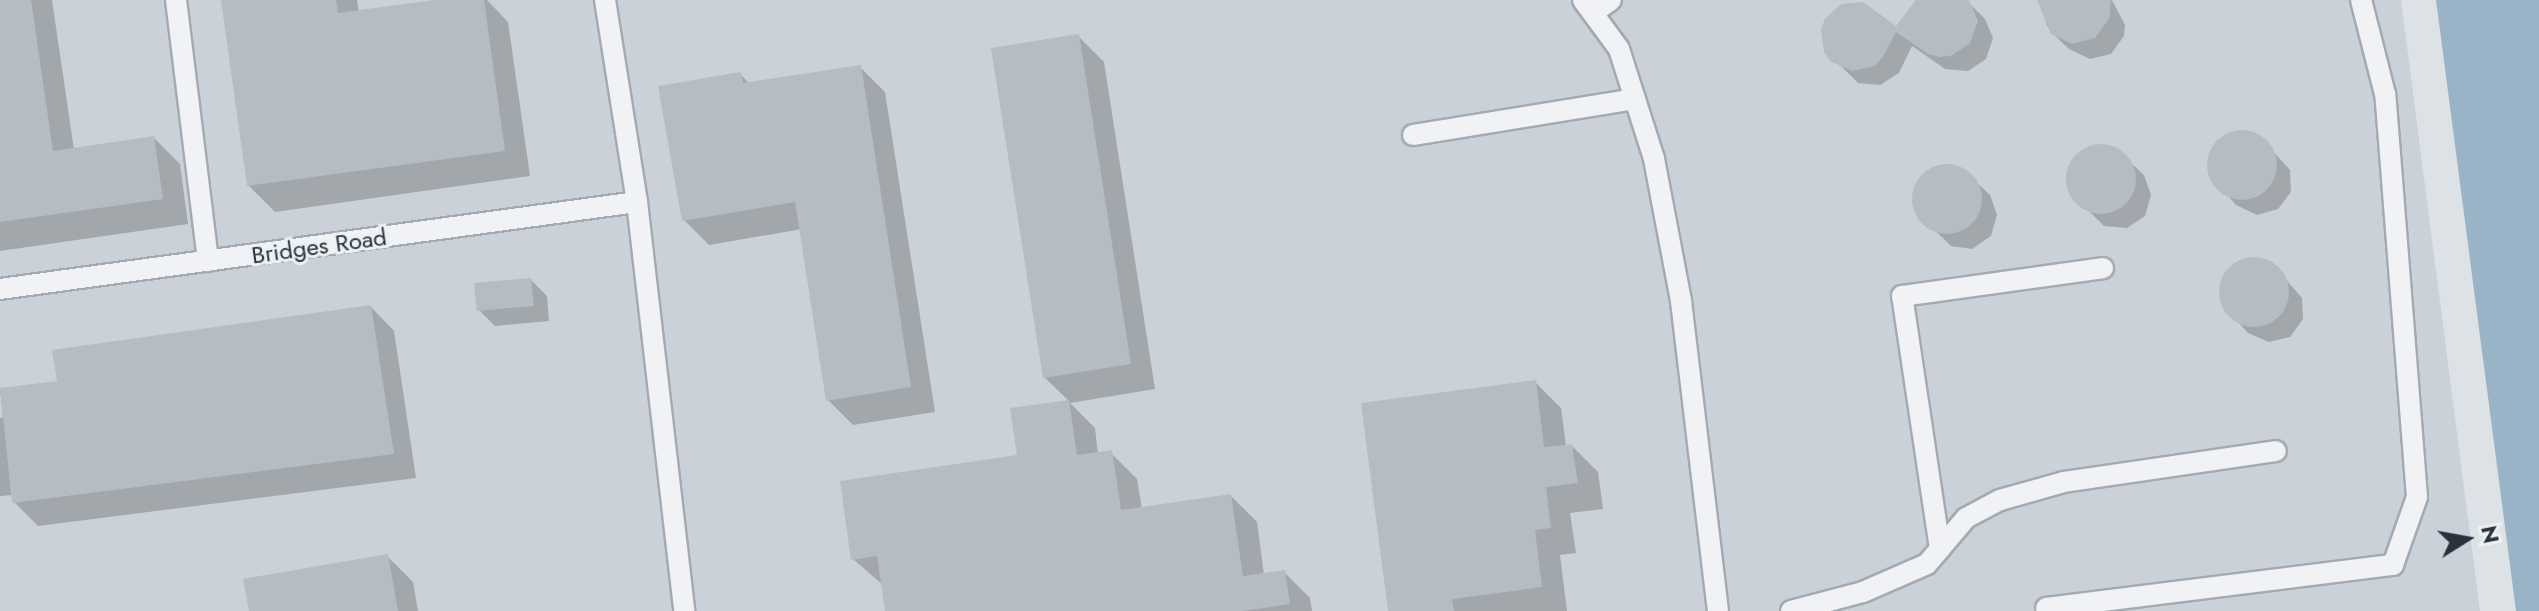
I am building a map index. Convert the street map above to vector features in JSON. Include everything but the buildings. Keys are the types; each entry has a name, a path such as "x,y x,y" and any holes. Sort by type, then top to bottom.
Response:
{"lane":[{"path":"176,0 208,261"},
{"path":"605,0 637,202 684,611"},
{"path":"1611,0 1588,6 1619,49 1654,159 1681,301 1718,611"},
{"path":"2046,608 2393,565 2417,497 2385,94 2361,0"},
{"path":"1413,135 1635,99"},
{"name":"Bridges Road","path":"0,289 637,202"},
{"path":"1940,549 1902,296 2103,268"},
{"path":"1791,611 1863,592 1927,564 1966,518 2000,500 2064,482 2276,451"}],"shaded area":[{"path":"0,0 2401,0 2480,611 0,611"}],"water":[{"path":"2436,0 2539,0 2539,611 2516,611"}]}
